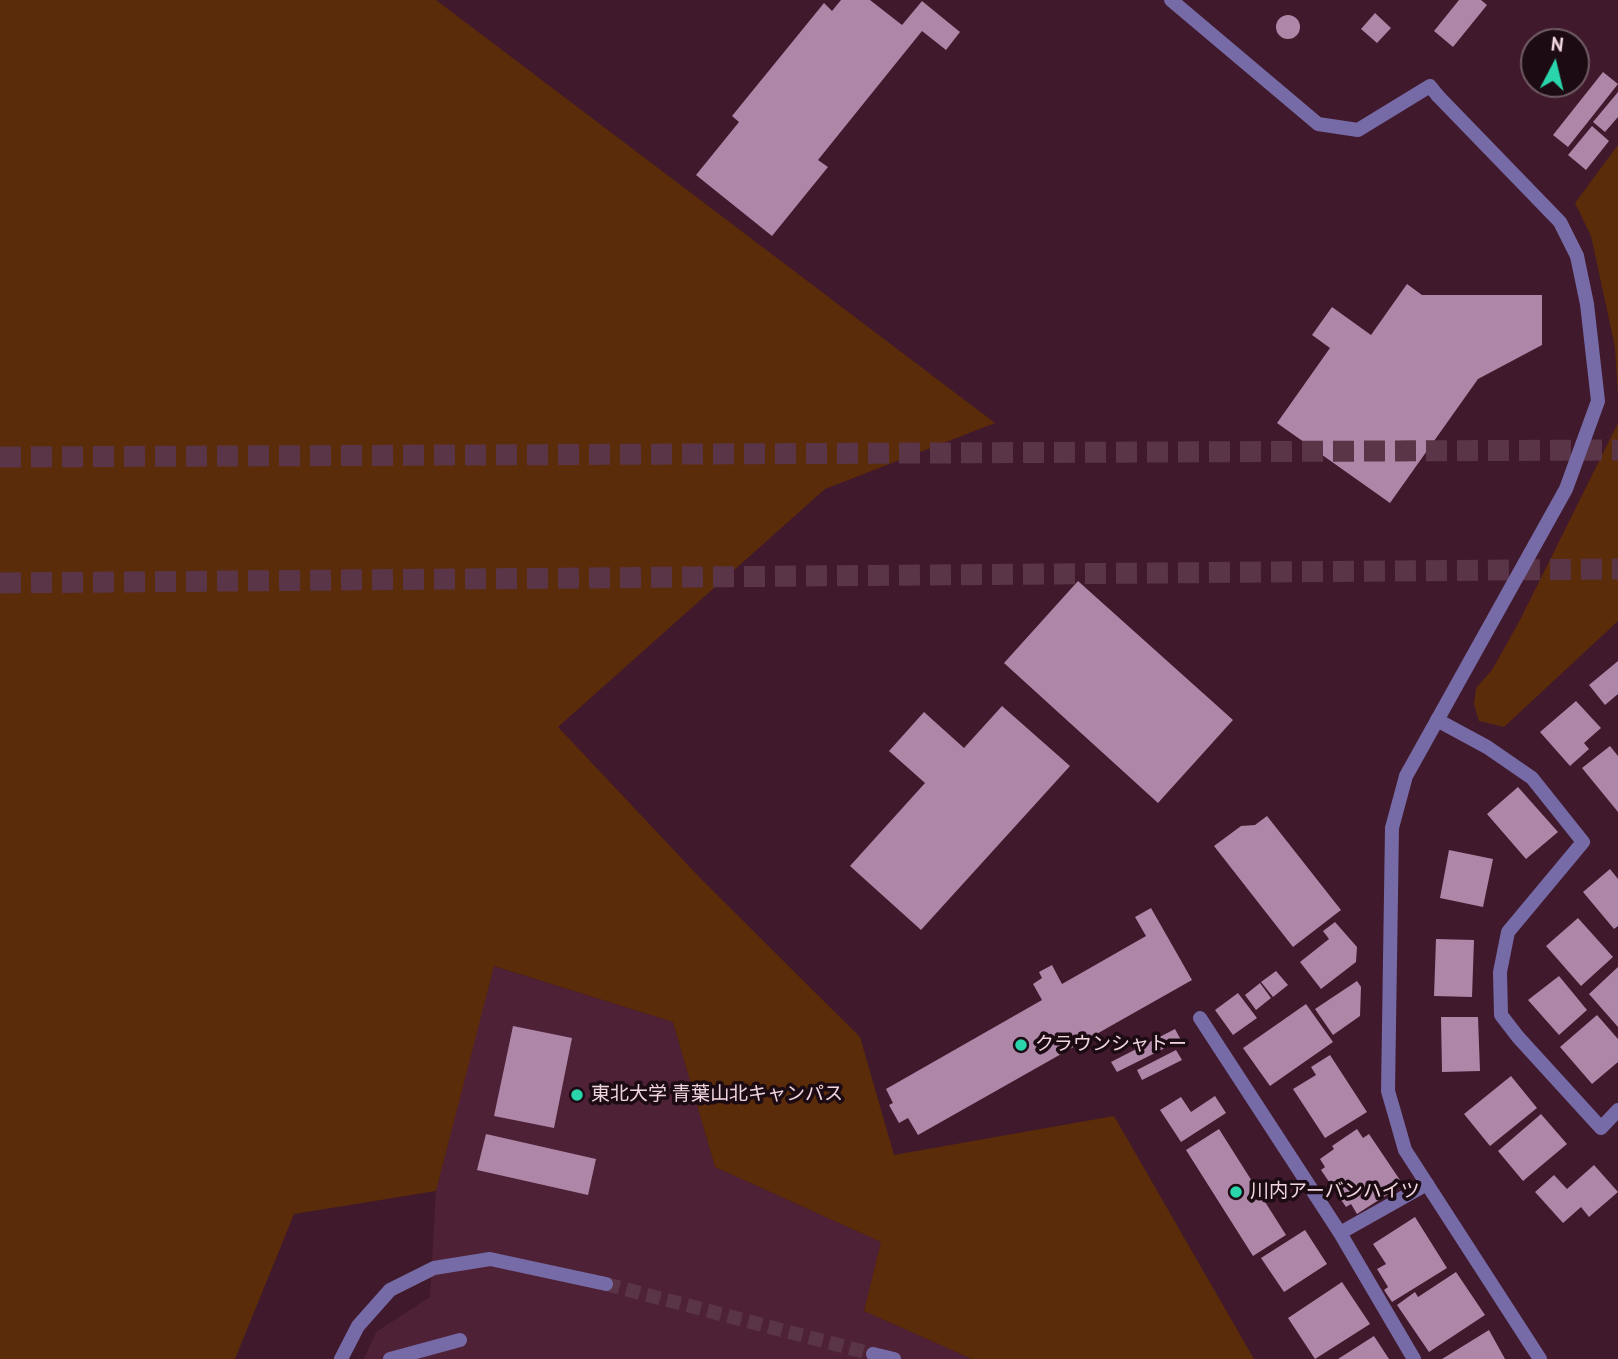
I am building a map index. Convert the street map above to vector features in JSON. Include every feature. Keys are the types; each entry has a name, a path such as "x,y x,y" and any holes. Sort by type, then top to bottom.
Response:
{"street":[{"path":"1171,0 1318,124 1358,130 1430,86 1560,222 1577,256 1587,304 1598,401 1566,489 1406,776 1392,828 1388,1091 1405,1150 1540,1359"},
{"path":"1437,720 1487,747 1532,778 1583,842 1508,932 1500,972 1502,1015 1518,1037 1601,1128 1618,1110"},
{"path":"1200,1018 1340,1233 1414,1359"},
{"path":"1340,1233 1427,1184"},
{"path":"341,1359 358,1326 390,1290 434,1268 490,1259 606,1284"},
{"path":"390,1359 460,1340"},
{"path":"873,1353 894,1359"}],"shaded area":[{"path":"0,0 436,0 995,423 825,489 558,727 703,881 860,1037 894,1155 1114,1116 1254,1359 972,1359 864,1311 881,1242 715,1167 673,1022 494,966 436,1191 294,1214 235,1359 0,1359"},
{"path":"1618,145 1618,397 1615,347 1591,236 1575,203"},
{"path":"1618,423 1618,621 1504,727 1479,721 1474,704 1476,688 1492,670 1519,622"},
{"name":"東北大学 青葉山北キャンパス","path":"493,966 673,1022 715,1167 881,1242 864,1311 972,1359 364,1359 376,1332 430,1297 436,1191"}],"building":[{"path":"841,0 870,0 902,25 922,1 960,32 946,50 922,31 818,160 828,167 772,236 696,175 739,122 732,116 824,3 832,11"},
{"path":"1459,0 1481,0 1487,5 1453,47 1434,31"},
{"path":"1375,13 1391,28 1377,43 1361,29"},
{"path":"1288,15 1296,19 1300,27 1296,35 1288,39 1280,35 1276,27 1280,19"},
{"path":"1603,72 1618,84 1568,147 1553,135 1582,98 1590,98 1590,88"},
{"path":"1618,92 1618,117 1605,132 1593,122"},
{"path":"1592,126 1609,141 1586,170 1568,155"},
{"path":"1407,284 1422,295 1542,295 1542,345 1478,379 1390,503 1277,423 1330,348 1312,335 1332,307 1371,335"},
{"path":"1078,581 1233,720 1158,803 1004,663"},
{"path":"1618,661 1618,694 1605,705 1589,685"},
{"path":"1576,701 1601,728 1584,743 1589,749 1570,766 1540,732"},
{"path":"1002,706 1070,766 921,930 850,866 925,783 889,751 924,712 964,748"},
{"path":"1610,746 1618,756 1618,812 1582,768"},
{"path":"1518,787 1558,832 1526,859 1487,814"},
{"path":"1267,816 1341,910 1293,947 1214,846 1241,826 1255,825"},
{"path":"1449,850 1493,859 1483,907 1440,898"},
{"path":"1610,869 1618,879 1618,926 1614,929 1583,892"},
{"name":"クラウンシャトー","path":"1151,908 1192,980 918,1135 908,1118 899,1123 889,1105 893,1103 886,1089 1042,1000 1033,984 1042,978 1039,972 1052,965 1062,984 1146,936 1135,917"},
{"path":"1578,918 1613,957 1581,986 1546,946"},
{"path":"1335,922 1357,947 1356,962 1321,989 1300,962 1329,939 1323,931"},
{"path":"1436,939 1474,940 1472,997 1434,996"},
{"path":"1618,967 1618,1027 1589,994"},
{"path":"1276,971 1288,985 1273,997 1261,982"},
{"path":"1559,976 1587,1010 1559,1035 1528,1000"},
{"path":"1357,981 1361,987 1360,1016 1333,1035 1315,1009"},
{"path":"1260,983 1271,998 1256,1010 1245,995"},
{"path":"1238,993 1257,1018 1233,1035 1215,1010"},
{"path":"1306,1004 1333,1042 1270,1086 1243,1048"},
{"path":"1597,1015 1618,1039 1618,1062 1592,1084 1560,1047"},
{"path":"1441,1017 1478,1017 1480,1071 1442,1072"},
{"path":"513,1026 572,1038 554,1128 494,1116"},
{"path":"1175,1029 1181,1040 1117,1072 1111,1062"},
{"path":"1176,1050 1182,1060 1142,1080 1137,1070"},
{"path":"1330,1055 1367,1112 1325,1138 1293,1089 1316,1075 1311,1067"},
{"path":"1511,1076 1537,1108 1490,1146 1464,1114"},
{"path":"1215,1096 1226,1113 1181,1142 1160,1110 1181,1097 1191,1112"},
{"path":"1541,1114 1567,1144 1523,1181 1498,1151"},
{"name":"川内アーバンハイツ","path":"1219,1129 1286,1235 1253,1256 1186,1150"},
{"path":"1357,1129 1363,1138 1369,1134 1400,1180 1390,1187 1393,1191 1357,1214 1351,1204 1346,1207 1321,1170 1325,1167 1320,1159 1334,1149 1332,1146"},
{"path":"486,1134 596,1159 588,1195 477,1170"},
{"path":"1594,1165 1618,1192 1589,1217 1581,1207 1563,1223 1535,1192 1554,1175 1567,1189"},
{"path":"1415,1217 1447,1268 1392,1302 1384,1290 1388,1287 1377,1269 1386,1264 1373,1244"},
{"path":"1305,1230 1327,1264 1284,1292 1261,1258"},
{"path":"1456,1272 1485,1315 1429,1352 1397,1305 1415,1292 1418,1297"},
{"path":"1342,1282 1370,1324 1315,1359 1288,1318"},
{"path":"1489,1330 1505,1359 1442,1359"},
{"path":"1374,1336 1389,1359 1338,1359"}],"tunnel":[{"path":"0,457 1618,450"},
{"path":"0,583 1618,569"},
{"path":"606,1284 873,1354"}],"place":[{"name":"クラウンシャトー","path":"1021,1045"},
{"name":"東北大学 青葉山北キャンパス","path":"577,1095"},
{"name":"川内アーバンハイツ","path":"1236,1192"}]}
